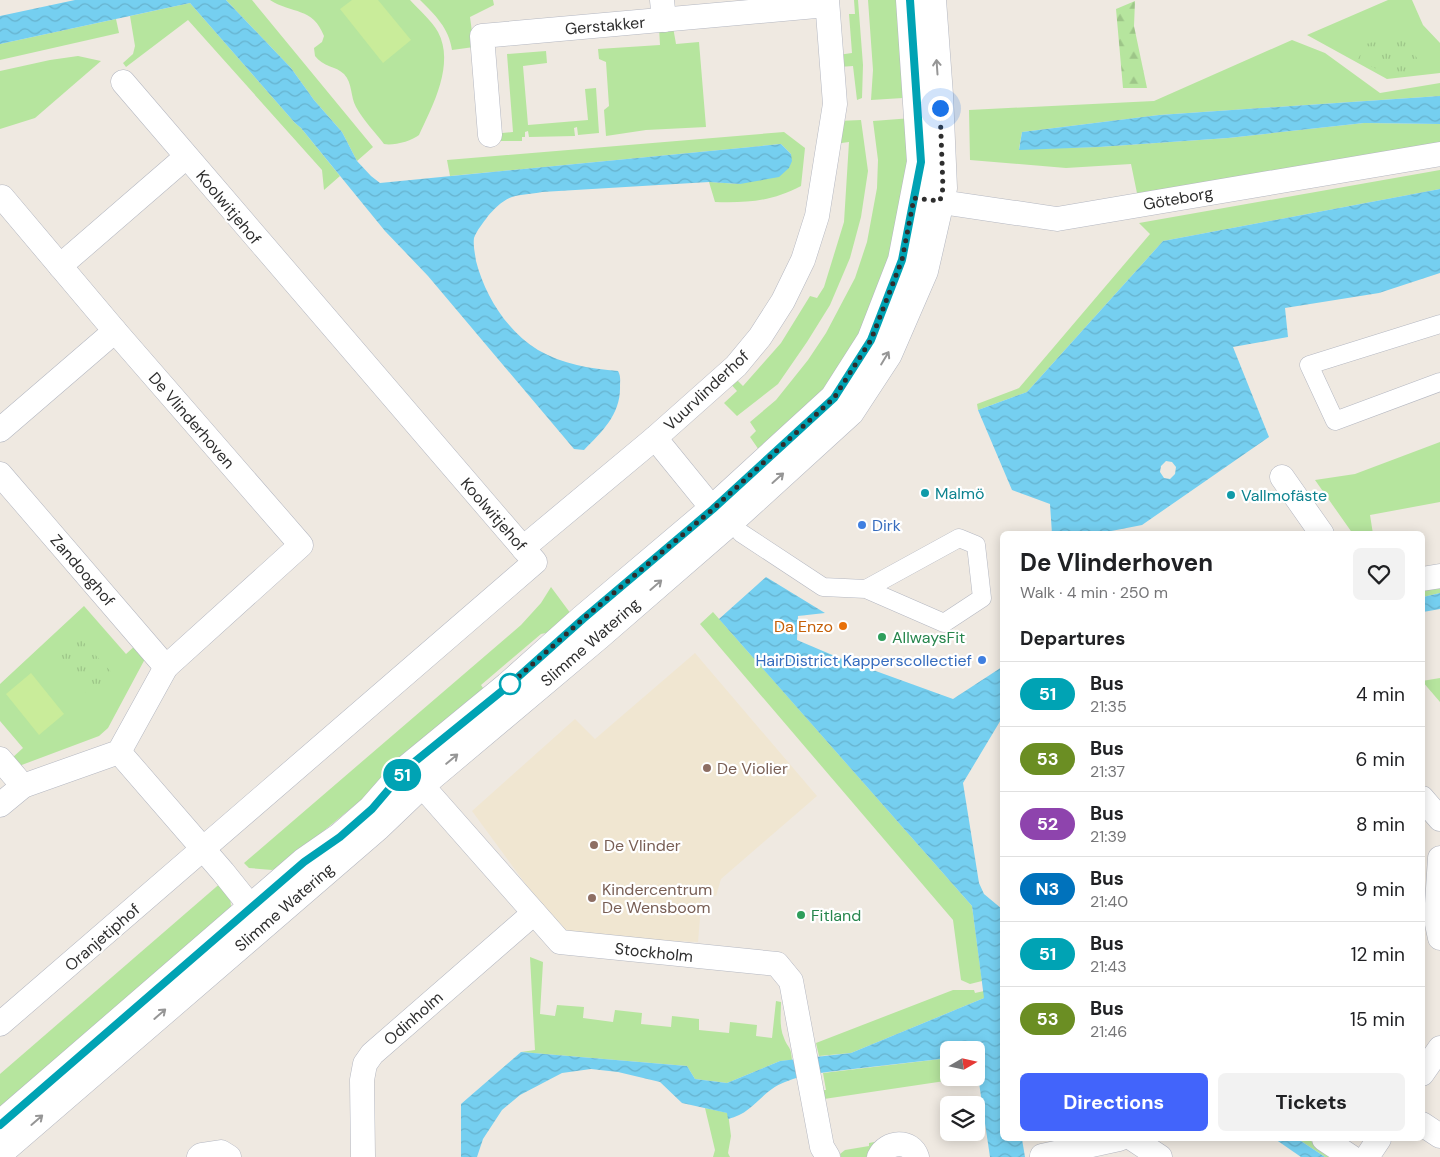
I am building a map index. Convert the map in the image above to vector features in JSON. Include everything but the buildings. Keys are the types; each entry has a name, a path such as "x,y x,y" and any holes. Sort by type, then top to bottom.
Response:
{"street":[{"name":"Slimme Watering","path":"910,0 921,162 927,200"},
{"name":"Slimme Watering","path":"0,1152 258,916 304,862 340,837 372,809 591,642 727,522 834,398 871,340 927,200 943,188 940,102 932,0"},
{"name":"Gerstakker","path":"490,134 482,36 663,10 827,2 835,104 833,118"},
{"name":"Koolwitjehof","path":"122,82 268,254 368,366 535,562 203,849"},
{"name":"Vuurvlinderhof","path":"523,548 655,438 736,366 760,337 783,301 803,260 817,216 833,118"},
{"name":"Göteborg","path":"927,200 1058,219 1440,154"},
{"name":"Koolwitjehof","path":"60,266 186,157"},
{"name":"De Vlinderhoven","path":"0,199 2,198 301,545 166,667 119,752"},
{"path":"1440,324 1309,365 1335,420 1440,382"},
{"path":"0,430 115,331"},
{"name":"Vuurvlinderhof","path":"655,438 727,522"},
{"name":"Zandooghof","path":"0,474 166,667"},
{"path":"1282,477 1320,531"},
{"path":"727,522 823,587 866,589 944,623 982,598 976,545 959,538 866,589"},
{"path":"1425,578 1440,576"},
{"path":"0,806 23,786 119,752 258,916"},
{"path":"0,759 23,786"},
{"name":"Stockholm","path":"415,776 560,942 777,964 791,981 822,1148 828,1157"},
{"path":"1425,802 1440,819"},
{"name":"Oranjetiphof","path":"0,1024 203,849"},
{"path":"1440,858 1430,897 1440,938"},
{"name":"Odinholm","path":"363,1157 362,1080 365,1064 368,1059 534,914"},
{"name":"Slimme Watering","path":"0,1125 258,916"},
{"path":"1425,1070 1440,1048"},
{"path":"1425,1126 1440,1136"},
{"path":"1042,1156 1108,1141"},
{"path":"1117,1141 1120,1157"},
{"path":"1137,1141 1160,1157"},
{"path":"1327,1141 1351,1157"},
{"path":"1367,1157 1378,1141"},
{"path":"879,1157 888,1146 903,1144 911,1148 917,1157"},
{"path":"199,1157 201,1155 221,1152 229,1157"}],"shaded area":[{"path":"695,653 817,796 721,879 716,896 702,894 698,942 564,936 472,811 575,719 595,739"}],"green space":[{"path":"226,0 252,0 373,147 357,161 342,132 314,100 291,68"},
{"path":"270,0 410,0 438,32 443,44 444,57 443,71 436,98 419,135 402,142 384,144 356,107 349,82 344,74 318,60 315,56 314,48 322,42 324,36 314,20 301,12"},
{"path":"352,0 378,0 411,40 383,63 340,9"},
{"path":"420,0 493,0 494,5 470,17 474,47 452,50 445,28"},
{"path":"854,0 858,0 863,65 862,98 857,100 853,66 839,67 838,55 852,53 849,14 855,14"},
{"path":"868,0 903,0 903,98 871,100 873,70"},
{"path":"1388,0 1412,0 1423,25 1440,43 1440,73 1387,79 1307,35"},
{"path":"1135,1 1134,26 1147,88 1123,88 1116,9"},
{"path":"190,3 301,128 340,176 324,190 322,170 188,20 126,67 123,63 133,54 135,46 130,16"},
{"path":"116,19 119,33 0,60 0,44"},
{"path":"673,27 676,44 699,42 706,127 646,130 606,136 604,110 609,106 606,62 599,59 598,49 660,45 659,28"},
{"path":"1400,35 1423,66 1391,77 1358,59 1366,44"},
{"path":"1292,40 1325,53 1380,93 1440,83 1440,96 1159,115 1022,132 1019,149 1099,147 1228,138 1364,123 1440,124 1440,146 1138,198 1131,164 1066,168 970,160 969,110 1154,101"},
{"path":"546,51 547,63 523,66 528,125 588,120 585,89 596,88 599,133 578,135 577,127 574,128 575,136 529,137 528,131 525,132 525,137 522,137 522,141 496,141 492,134 513,132 507,54"},
{"path":"78,56 101,61 35,118 0,129 0,71"},
{"path":"912,118 901,234 857,345 812,406 721,492 714,489 759,450 750,437 756,431 750,422 776,400 808,360 826,333 855,278 867,242 877,188 878,160 873,121"},
{"path":"861,120 868,171 861,217 850,258 830,305 778,384 737,416 724,403 737,391 728,381 734,377 743,386 781,343 810,296 817,298 824,287 844,222 849,142 834,144 838,121"},
{"path":"784,132 805,148 801,186 770,198 738,202 715,202 709,182 740,184 791,154 781,144 450,176 447,160"},
{"path":"1440,170 1440,189 1163,241 1027,392 978,410 977,404 1019,388 1150,234 1139,223"},
{"path":"1440,442 1440,502 1370,515 1373,531 1351,531 1315,480 1355,474"},
{"path":"1440,585 1440,593 1425,597 1425,589"},
{"path":"551,587 571,614 550,632 541,634 481,685 487,694 281,866 272,870 249,868 244,863 521,625 541,603"},
{"path":"84,606 126,654 137,644 146,657 108,728 99,736 19,766 12,758 23,748 0,721 0,684"},
{"path":"713,612 972,906 982,981 970,984 961,980 953,920 700,624"},
{"path":"76,634 115,676 91,698 52,656"},
{"path":"31,673 64,714 39,735 6,694"},
{"path":"1440,678 1440,702 1425,684 1425,680"},
{"path":"223,881 230,893 231,907 0,1117 0,1074"},
{"path":"530,957 543,962 540,1014 555,1016 557,1005 584,1007 583,1018 613,1022 615,1010 642,1013 641,1024 671,1027 672,1016 699,1019 699,1030 729,1033 730,1022 757,1025 756,1036 772,1038 776,1001 781,1002 781,1029 790,1049 792,1060 780,1061 727,1083 695,1079 687,1066 521,1052 535,1050"},
{"path":"953,990 974,990 975,993 984,991 984,998 851,1053 819,1056 816,1043"},
{"path":"940,1059 940,1082 824,1099 823,1090 826,1090 823,1073"},
{"path":"705,1108 728,1113 731,1136 728,1153 730,1157 713,1157 715,1150"},
{"path":"891,1139 866,1157 841,1157 840,1154 845,1150 869,1146 869,1143"},
{"path":"1301,1141 1311,1141 1334,1157 1325,1157"}],"water":[{"path":"75,0 226,0 291,68 314,100 342,132 357,161 380,183 781,144 791,154 792,161 789,168 779,177 740,184 709,182 519,195 505,200 488,216 478,229 474,238 474,247 480,274 491,300 516,333 538,350 557,359 597,369 618,371 619,373 619,396 614,414 584,450 574,449 428,276 385,231 301,128 190,3 0,44 0,16"},
{"path":"1440,96 1440,124 1364,123 1228,138 1099,147 1019,150 1022,132 1159,115"},
{"path":"1440,189 1440,273 1379,293 1285,308 1288,337 1233,347 1269,437 1142,525 1111,531 1052,531 1050,504 1012,490 978,410 1027,392 1163,241","holes":["1166,461 1172,462 1176,467 1175,474 1170,479 1164,478 1160,472 1161,466"]},
{"path":"766,577 825,613 798,616 797,640 837,657 953,699 1000,668 1000,721 963,783 979,883 984,894 1000,907 1000,1141 1022,1141 1025,1157 990,1157 985,1123 985,1096 981,1096 979,1086 985,1086 985,1041 940,1041 940,1059 827,1072 793,1079 777,1086 744,1112 728,1119 727,1113 682,1103 660,1082 618,1072 591,1069 562,1073 520,1095 502,1110 483,1139 477,1157 461,1157 461,1104 521,1052 687,1066 695,1079 727,1083 780,1061 851,1053 984,998 972,906 719,619"},
{"path":"1440,593 1440,609 1425,612 1425,597"},
{"path":"1278,1141 1301,1141 1325,1157 1301,1157"}],"bus line":[{"name":"51","path":"0,1125 304,862 351,828 372,809 407,768 508,686 583,619 713,509 834,398 871,340 902,260 921,162 910,0"}],"place":[{"name":"Malmö","path":"925,493"},
{"name":"Vallmofäste","path":"1231,495"},
{"name":"Dirk","path":"862,525"},
{"name":"Da Enzo","path":"843,626"},
{"name":"AllwaysFit","path":"882,637"},
{"name":"HairDistrict Kapperscollectief","path":"982,660"},
{"name":"De Violier","path":"707,768"},
{"name":"De Vlinder","path":"594,845"},
{"name":"Kindercentrum De Wensboom","path":"592,898"},
{"name":"Fitland","path":"801,915"}],"route":[{"path":"510,684 508,686 583,619 713,509 834,398 871,340 902,260 914,198 940,201 943,188 940,108"}]}
